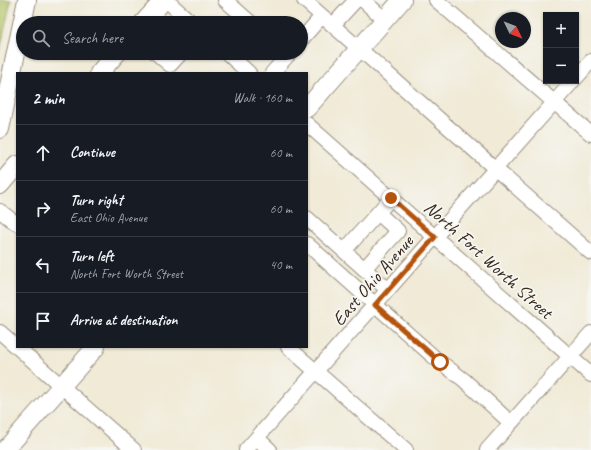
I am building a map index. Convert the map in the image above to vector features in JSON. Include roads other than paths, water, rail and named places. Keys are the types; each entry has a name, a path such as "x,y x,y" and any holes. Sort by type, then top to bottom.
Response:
{"main road":[{"path":"24,16 27,0"},
{"path":"150,16 165,0"},
{"path":"308,107 402,0"},
{"path":"0,129 16,53"},
{"path":"0,184 16,166"},
{"path":"5,450 95,348"}],"street":[{"path":"165,0 184,16"},
{"path":"225,0 244,16"},
{"path":"304,0 591,253"},
{"path":"308,35 356,0"},
{"path":"363,0 385,20"},
{"path":"436,0 591,134"},
{"path":"164,60 170,65 175,60"},
{"path":"234,60 248,72"},
{"path":"273,72 284,60"},
{"path":"579,75 591,61"},
{"name":"East Ohio Avenue","path":"246,450 571,84"},
{"name":"North Fort Worth Street","path":"308,125 591,375"},
{"path":"344,251 391,198"},
{"path":"0,211 16,223"},
{"path":"364,269 398,231 378,212"},
{"path":"308,219 388,290"},
{"path":"308,245 435,358 464,380 510,423"},
{"path":"0,332 16,346"},
{"path":"486,450 591,333"},
{"path":"18,348 134,450"},
{"path":"289,348 406,450"},
{"path":"257,438 270,450"}]}
